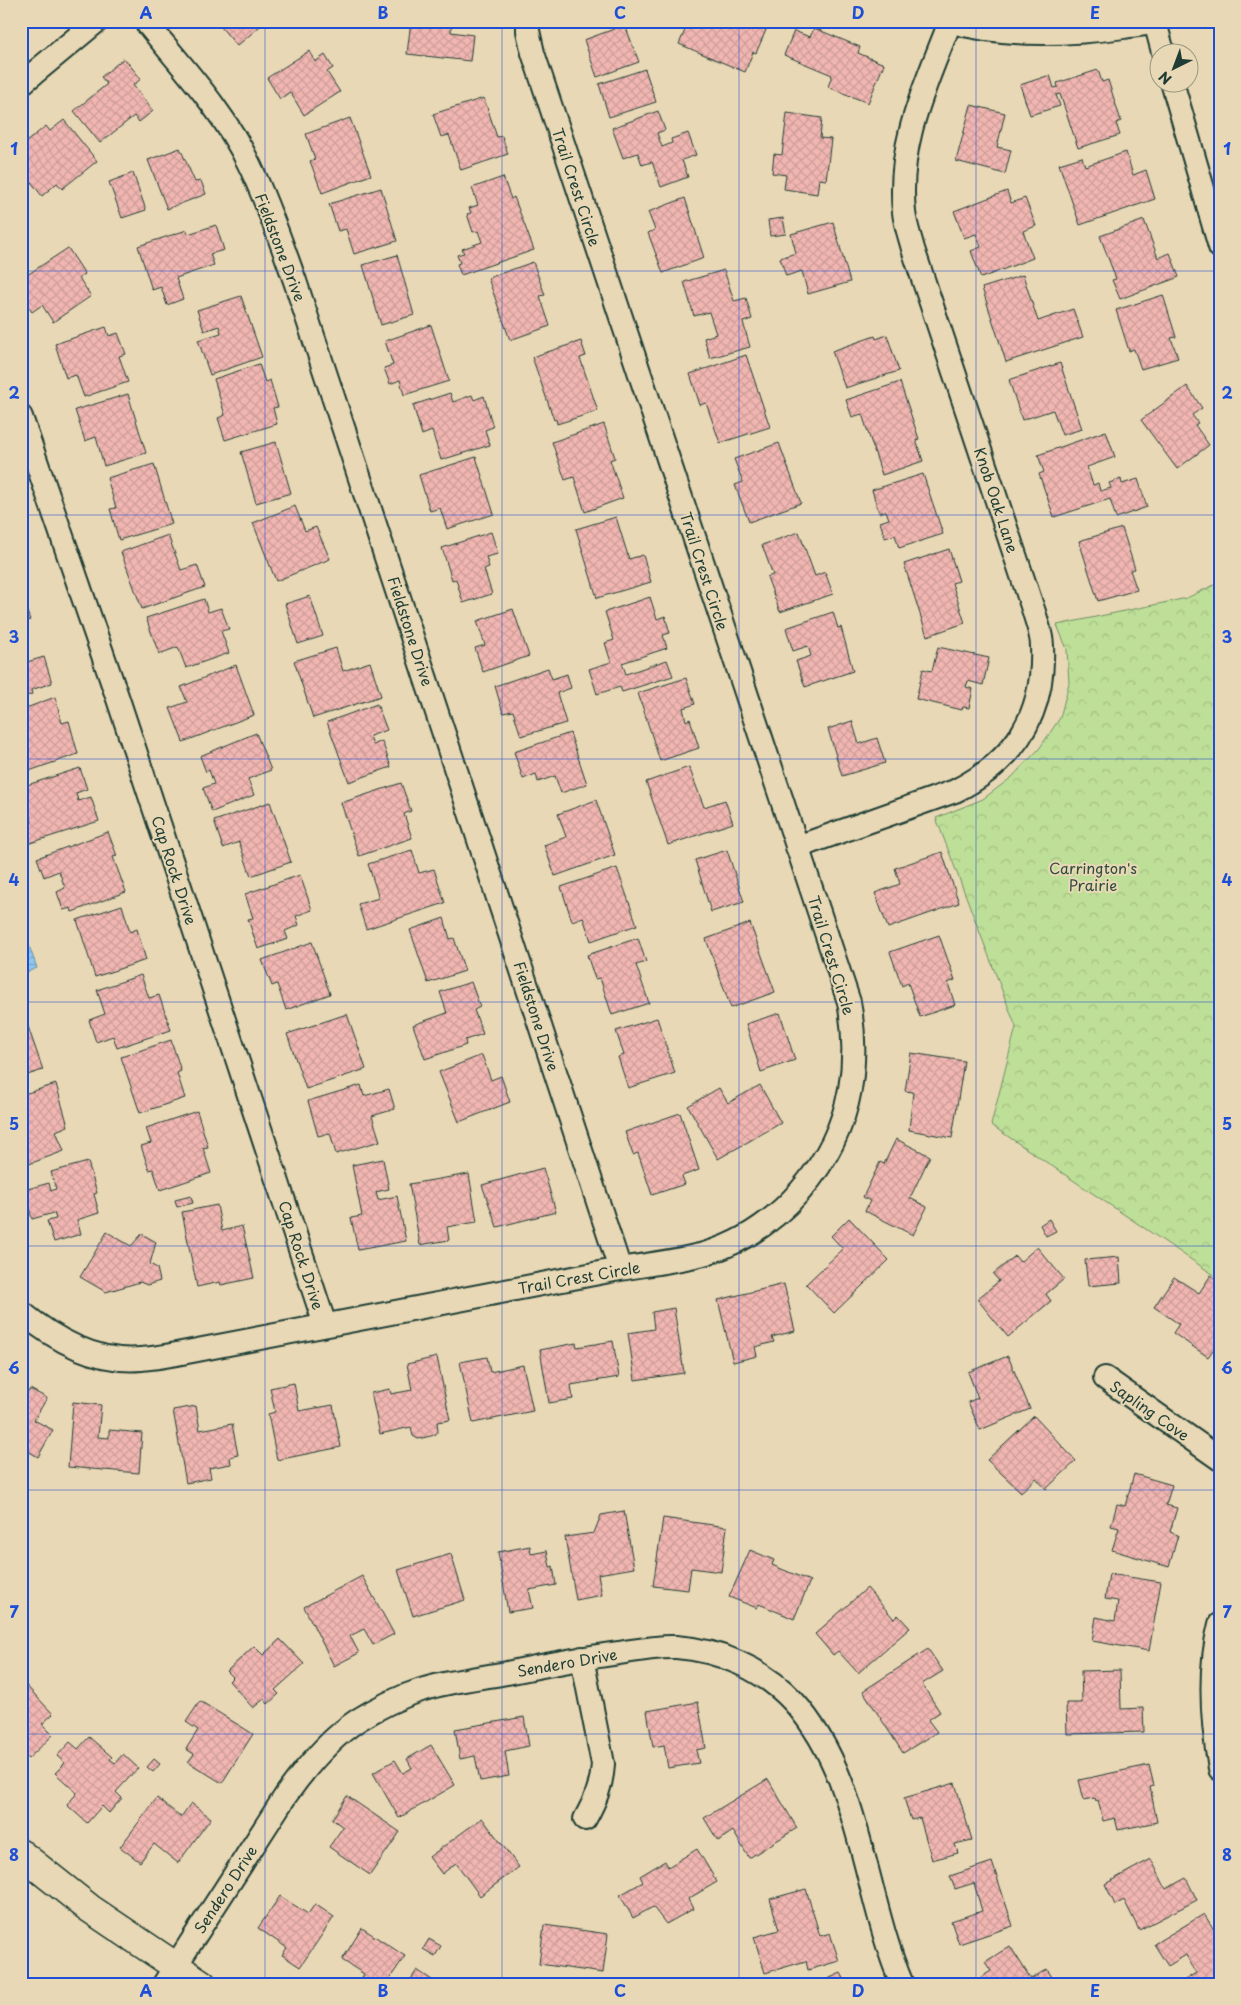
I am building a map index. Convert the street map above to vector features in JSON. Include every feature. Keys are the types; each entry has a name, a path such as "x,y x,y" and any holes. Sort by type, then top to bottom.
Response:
{"street":[{"path":"21,84 97,21"},
{"name":"Fieldstone Drive","path":"145,21 217,112 236,141 248,163 276,229 311,328 620,1268"},
{"name":"Trail Crest Circle","path":"21,1312 43,1330 64,1342 88,1352 115,1359 140,1360 707,1253 755,1231 792,1200 824,1157 835,1137 850,1089 853,1023 849,1002 533,53 528,31 528,21"},
{"path":"949,22 992,30 1028,32 1104,30 1157,22 1161,42"},
{"name":"Knob Oak Lane","path":"798,847 954,791 975,781 995,766 1010,751 1021,735 1035,705 1041,684 1042,644 1034,612 913,249 904,214 904,162 910,127 949,22"},
{"path":"1175,92 1220,246"},
{"name":"Cap Rock Drive","path":"21,417 121,708 325,1325"},
{"name":"Sapling Cove","path":"1105,1378 1220,1459"},
{"path":"1220,1624 1217,1635 1213,1678 1216,1750 1220,1769"},
{"name":"Sendero Drive","path":"170,1975 304,1770 331,1742 358,1720 386,1705 421,1690 582,1658 675,1647 704,1651 732,1660 758,1673 777,1686 793,1701 821,1738 835,1764 846,1795 889,1951 902,1984"},
{"path":"582,1658 603,1764 602,1782 596,1800 585,1819"},
{"path":"21,1854 170,1975 202,1984"}],"green space":[{"name":"Carrington's Prairie","path":"1220,582 1220,1279 991,1125 1016,1027 936,818 983,799 1012,777 1039,749 1060,718 1069,683 1067,649 1057,625 1187,598"}],"water":[{"path":"21,939 28,943 37,968 27,972 21,964"}],"building":[{"path":"216,21 266,21 237,46"},
{"path":"411,21 452,21 451,32 473,35 470,61 407,54"},
{"path":"689,21 746,21 766,30 756,53 753,52 745,72 679,44"},
{"path":"625,25 639,62 597,77 584,40"},
{"path":"814,28 860,47 858,53 884,64 868,103 828,87 832,75 784,55 794,31 810,37"},
{"path":"309,51 315,62 325,55 333,68 327,72 340,92 304,115 290,92 280,99 267,78"},
{"path":"124,58 141,79 133,85 153,111 139,122 134,116 100,143 74,111 107,84 101,77"},
{"path":"645,69 656,102 609,117 599,84"},
{"path":"1098,70 1102,82 1108,80 1121,121 1116,123 1120,135 1078,148 1060,94 1056,95 1060,106 1030,115 1020,85 1050,75 1054,88 1058,87 1057,83"},
{"path":"484,98 497,137 502,136 508,154 461,170 449,135 441,137 433,114"},
{"path":"971,105 1005,113 997,147 1011,150 1005,174 956,161"},
{"path":"658,111 665,130 657,133 662,147 672,143 671,139 688,133 696,155 682,160 688,177 661,187 652,162 642,165 638,153 623,158 612,128"},
{"path":"787,113 822,118 820,138 831,139 826,180 819,179 817,194 784,189 786,175 772,173 774,154 782,155"},
{"path":"350,118 371,175 322,193 310,161 315,159 306,134"},
{"path":"64,120 97,161 62,189 57,183 42,196 21,169 21,151 24,149 21,146 46,126 50,131"},
{"path":"180,148 195,182 201,181 206,194 167,209 148,160"},
{"path":"1126,152 1133,175 1146,170 1155,199 1080,225 1059,164 1082,157 1085,166"},
{"path":"133,173 146,210 122,218 109,182"},
{"path":"503,177 511,199 514,197 534,250 461,275 457,264 460,263 457,255 464,253 462,249 482,242 478,231 473,232 467,214 471,213 469,208 478,205 472,188"},
{"path":"381,188 397,241 354,254 346,229 338,231 329,204"},
{"path":"1007,191 1011,203 1025,198 1036,226 1023,231 1033,258 981,278 971,251 981,247 976,234 964,238 954,211"},
{"path":"685,198 704,258 663,273 648,233 655,230 648,212"},
{"path":"21,205 29,215 21,221"},
{"path":"783,218 786,234 770,236 768,220"},
{"path":"1144,220 1158,258 1170,253 1179,277 1120,299 1112,280 1116,279 1100,236"},
{"path":"833,222 850,282 808,294 802,271 786,276 780,258 796,253 791,234"},
{"path":"216,225 224,250 210,254 214,265 176,278 183,299 167,305 161,287 152,290 138,246 187,230 188,234"},
{"path":"68,248 85,274 79,278 91,296 53,322 42,305 32,312 21,296 21,279"},
{"path":"397,255 414,315 381,325 363,265"},
{"path":"533,262 545,295 540,296 550,326 510,340 488,278"},
{"path":"724,270 734,301 746,298 752,319 743,322 750,347 710,358 704,338 716,334 709,312 694,316 684,282"},
{"path":"1023,275 1038,321 1073,309 1083,337 1006,362 982,288"},
{"path":"1163,295 1176,337 1171,338 1178,358 1141,369 1134,349 1129,351 1116,310"},
{"path":"241,296 262,357 210,375 198,340 221,333 219,326 204,331 197,310"},
{"path":"431,325 449,381 404,395 400,380 390,384 384,368 393,365 385,341"},
{"path":"106,327 109,336 118,333 126,354 119,356 128,382 84,397 76,375 66,378 55,344"},
{"path":"887,335 899,371 845,388 832,351 875,336 876,339"},
{"path":"581,341 586,356 580,358 598,411 557,424 532,357"},
{"path":"746,355 770,427 720,443 706,403 700,405 690,374"},
{"path":"1060,363 1082,429 1062,435 1053,410 1022,420 1009,380"},
{"path":"259,364 265,382 270,380 278,407 273,408 277,424 225,440 218,418 225,415 214,379"},
{"path":"900,382 919,439 916,440 923,461 882,475 862,414 852,417 846,400"},
{"path":"1187,386 1202,408 1192,415 1198,423 1195,425 1209,445 1177,469 1141,420"},
{"path":"450,393 453,402 472,395 474,400 484,396 493,427 485,430 490,445 441,460 432,431 422,435 413,405"},
{"path":"128,394 146,453 104,466 96,437 85,441 75,410"},
{"path":"604,424 615,458 610,460 623,498 585,512 574,477 565,480 552,442"},
{"path":"1106,431 1115,457 1087,467 1093,485 1098,483 1100,491 1111,488 1109,483 1121,479 1122,484 1138,479 1147,507 1116,518 1110,499 1054,517 1039,474 1044,472 1038,455"},
{"path":"276,442 291,493 256,503 241,452"},
{"path":"779,443 801,503 749,522 735,485 743,482 734,459"},
{"path":"476,457 494,514 447,529 440,508 430,511 419,475"},
{"path":"154,464 172,524 119,540 110,509 116,508 107,478"},
{"path":"923,474 943,534 899,548 895,535 885,538 880,522 889,519 886,511 879,513 872,490"},
{"path":"295,506 305,531 316,527 330,559 276,581 253,523"},
{"path":"616,517 629,559 643,555 651,582 597,598 576,529"},
{"path":"1122,528 1135,569 1130,570 1137,590 1098,601 1079,541"},
{"path":"491,532 498,554 486,557 489,567 484,569 492,594 463,603 456,579 452,580 442,548"},
{"path":"799,532 815,576 825,572 833,594 780,612 767,577 773,575 762,545"},
{"path":"168,535 181,570 197,565 205,587 142,609 121,552"},
{"path":"949,549 959,581 952,583 965,623 927,636 904,564"},
{"path":"21,595 30,620 21,623"},
{"path":"310,596 323,636 298,644 285,604"},
{"path":"650,597 657,619 665,616 670,633 663,635 667,648 622,663 626,674 667,660 673,676 622,692 620,687 597,694 589,669 611,662 605,643 614,640 605,612"},
{"path":"204,599 208,612 221,608 229,629 221,631 229,653 186,668 178,647 159,654 146,618"},
{"path":"513,609 529,656 483,672 475,648 485,645 477,621"},
{"path":"833,612 838,628 841,627 853,671 805,687 796,661 811,656 808,646 793,651 786,628"},
{"path":"938,647 989,658 983,685 968,681 966,687 973,689 969,708 963,707 962,710 916,699 923,669 932,671"},
{"path":"336,648 343,671 370,662 381,696 313,718 294,661"},
{"path":"24,651 27,662 44,657 52,683 31,690 32,694 21,698 21,652"},
{"path":"236,665 254,715 183,742 170,708 187,702 181,687"},
{"path":"548,668 552,679 567,674 571,688 557,693 566,723 521,736 513,711 503,713 495,686"},
{"path":"686,678 695,704 683,708 686,721 690,719 699,748 660,761 638,693"},
{"path":"55,697 62,723 69,721 78,754 26,772 21,757 21,710"},
{"path":"377,704 387,730 370,736 373,745 382,741 391,767 349,782 327,722"},
{"path":"852,721 859,744 877,738 885,763 842,776 828,729"},
{"path":"256,733 271,770 248,779 254,795 212,812 203,788 214,784 209,770 206,772 200,756"},
{"path":"570,733 587,784 561,793 555,776 538,782 536,774 523,779 514,752"},
{"path":"689,767 704,807 725,800 733,823 668,845 646,782"},
{"path":"80,768 87,789 76,793 78,801 91,797 99,821 27,844 21,825 32,822 21,787"},
{"path":"401,783 411,811 404,814 412,838 359,856 341,803"},
{"path":"596,800 615,855 555,876 544,845 566,837 558,814"},
{"path":"270,802 291,862 251,876 239,842 223,848 214,821"},
{"path":"108,832 117,856 113,857 126,892 72,912 71,908 63,910 57,892 65,888 59,871 44,877 37,858"},
{"path":"412,850 419,873 434,869 445,903 366,929 358,904 379,898 368,864"},
{"path":"727,850 744,902 711,912 695,860"},
{"path":"942,852 959,903 888,928 875,893 900,884 895,868"},
{"path":"617,868 637,925 591,941 583,917 572,921 561,887"},
{"path":"300,875 312,910 296,916 299,925 285,931 288,939 258,949 248,919 253,918 245,894"},
{"path":"122,905 130,932 137,929 146,960 95,977 77,920"},
{"path":"444,918 450,939 454,938 465,971 428,983 410,930"},
{"path":"750,923 775,992 731,1008 706,939"},
{"path":"939,935 955,980 948,983 955,1005 920,1017 908,983 902,986 890,952"},
{"path":"638,938 646,962 636,965 649,1003 612,1015 600,978 595,979 587,955"},
{"path":"312,942 330,994 286,1010 277,984 272,986 262,960"},
{"path":"141,975 149,998 159,995 171,1030 117,1048 113,1036 96,1042 89,1020 105,1014 97,990"},
{"path":"471,982 480,1007 474,1010 483,1034 465,1040 466,1045 425,1059 413,1025 447,1013 440,992"},
{"path":"780,1013 795,1060 761,1072 746,1024"},
{"path":"347,1014 366,1069 306,1089 287,1034"},
{"path":"25,1018 43,1070 21,1077 21,1019"},
{"path":"657,1018 675,1073 628,1088 618,1057 624,1055 616,1031"},
{"path":"171,1040 181,1071 177,1073 185,1098 140,1113 121,1057"},
{"path":"911,1053 964,1061 952,1138 909,1130 913,1092 905,1091"},
{"path":"482,1055 491,1080 501,1076 510,1102 459,1122 439,1072"},
{"path":"56,1084 68,1126 56,1131 64,1151 21,1167 21,1095"},
{"path":"361,1085 364,1096 389,1089 395,1109 372,1116 380,1141 336,1154 330,1133 318,1136 308,1101"},
{"path":"760,1085 781,1123 718,1159 688,1106 719,1088 728,1103"},
{"path":"197,1111 208,1147 203,1148 211,1173 160,1190 153,1169 149,1170 141,1146 151,1143 146,1128"},
{"path":"680,1113 699,1170 682,1176 685,1184 652,1195 638,1153 633,1155 625,1132"},
{"path":"896,1139 930,1156 910,1198 927,1207 913,1235 865,1211 870,1201 863,1197 880,1162 884,1164"},
{"path":"383,1159 389,1189 376,1192 378,1200 397,1196 406,1241 358,1250 351,1218 362,1216 352,1165"},
{"path":"88,1162 97,1193 94,1194 99,1213 77,1220 81,1234 54,1242 47,1221 56,1219 54,1213 32,1219 24,1190 49,1183 51,1191 56,1189 51,1172"},
{"path":"543,1168 556,1212 497,1227 482,1185"},
{"path":"469,1174 477,1222 447,1227 449,1240 420,1245 409,1184"},
{"path":"191,1196 193,1203 177,1207 175,1200"},
{"path":"217,1205 222,1231 242,1226 254,1278 221,1285 220,1282 197,1287 182,1212"},
{"path":"849,1218 889,1260 834,1313 806,1284 843,1249 831,1236"},
{"path":"1049,1219 1056,1231 1046,1236 1040,1225"},
{"path":"107,1232 131,1246 142,1234 156,1242 150,1264 157,1268 160,1281 147,1285 140,1282 106,1292 80,1277"},
{"path":"1037,1247 1064,1279 1046,1294 1051,1301 1008,1337 977,1299 999,1281 993,1274 1015,1256 1020,1262"},
{"path":"1119,1257 1121,1283 1088,1286 1085,1260"},
{"path":"1211,1275 1220,1282 1220,1340 1208,1357 1173,1333 1179,1324 1154,1307 1174,1277 1199,1293"},
{"path":"784,1284 795,1331 772,1337 774,1342 755,1347 757,1356 733,1362 718,1300"},
{"path":"674,1308 684,1373 635,1380 628,1333 654,1329 652,1312"},
{"path":"613,1341 619,1377 571,1385 573,1399 549,1403 540,1350 576,1343 577,1347"},
{"path":"1008,1356 1030,1409 980,1430 968,1402 978,1398 968,1372"},
{"path":"437,1357 450,1420 437,1422 438,1431 435,1435 418,1439 413,1436 411,1427 380,1434 371,1393 390,1389 391,1394 412,1390 407,1364"},
{"path":"487,1357 490,1372 523,1365 533,1411 473,1423 460,1362"},
{"path":"294,1383 299,1411 333,1405 341,1447 277,1460 268,1414 275,1412 270,1388"},
{"path":"30,1389 47,1398 34,1420 53,1430 38,1457 21,1447 21,1393 26,1396"},
{"path":"73,1402 101,1405 98,1437 109,1438 109,1430 142,1433 139,1473 68,1467"},
{"path":"196,1406 200,1430 232,1424 238,1455 230,1457 231,1464 209,1468 211,1478 186,1483 173,1410"},
{"path":"1034,1416 1076,1461 1046,1489 1036,1478 1021,1492 987,1460"},
{"path":"1134,1474 1172,1485 1166,1505 1177,1508 1170,1532 1178,1535 1169,1567 1112,1550 1119,1528 1111,1526 1117,1504 1125,1506"},
{"path":"624,1511 634,1568 598,1574 602,1595 576,1600 565,1537 594,1533 601,1515"},
{"path":"663,1518 727,1527 721,1572 691,1568 688,1590 653,1586"},
{"path":"530,1546 531,1554 547,1551 550,1567 553,1566 556,1585 529,1590 533,1608 508,1612 498,1552"},
{"path":"750,1550 774,1560 772,1565 810,1581 794,1619 759,1604 757,1608 729,1597"},
{"path":"451,1554 465,1600 413,1616 398,1570"},
{"path":"1109,1574 1161,1582 1149,1651 1092,1641 1096,1617 1115,1621 1118,1601 1105,1599"},
{"path":"362,1576 394,1634 373,1645 364,1629 350,1636 359,1653 334,1666 304,1607"},
{"path":"867,1588 894,1619 898,1615 910,1628 858,1673 838,1651 833,1655 815,1634"},
{"path":"280,1639 304,1664 275,1690 279,1694 268,1704 264,1699 253,1708 229,1681 233,1677 227,1671 254,1646 263,1655"},
{"path":"928,1649 943,1671 922,1684 940,1712 928,1720 937,1732 903,1753 863,1691"},
{"path":"1120,1670 1121,1709 1143,1708 1144,1732 1067,1734 1066,1703 1082,1703 1081,1671"},
{"path":"21,1680 53,1714 42,1724 53,1735 28,1759 21,1752"},
{"path":"200,1701 253,1734 222,1783 188,1762 194,1754 186,1749 198,1730 186,1722"},
{"path":"698,1702 706,1748 696,1750 699,1763 668,1768 664,1745 653,1747 647,1711"},
{"path":"524,1717 529,1746 505,1751 509,1776 480,1781 475,1756 460,1759 455,1729"},
{"path":"89,1737 112,1757 110,1759 115,1763 123,1754 138,1768 116,1792 122,1798 109,1813 102,1806 87,1823 67,1805 77,1793 55,1773 65,1763 57,1756 70,1742 78,1749"},
{"path":"431,1745 455,1785 399,1818 373,1773 395,1760 403,1773 412,1768 407,1759"},
{"path":"154,1759 160,1764 153,1772 147,1767"},
{"path":"1149,1765 1154,1786 1150,1787 1157,1822 1118,1830 1115,1818 1103,1821 1098,1800 1096,1801 1095,1798 1084,1800 1079,1780"},
{"path":"768,1779 797,1828 749,1858 733,1831 718,1841 704,1818"},
{"path":"955,1783 972,1840 955,1844 958,1853 932,1860 920,1818 911,1820 904,1798"},
{"path":"347,1796 400,1832 370,1875 329,1847 343,1827 332,1819"},
{"path":"157,1798 181,1817 191,1803 211,1818 178,1863 154,1844 140,1862 120,1847"},
{"path":"482,1818 519,1867 480,1896 456,1863 442,1874 429,1857"},
{"path":"697,1849 717,1882 688,1899 693,1909 666,1924 653,1907 633,1918 620,1895 643,1882 640,1876 665,1861 668,1867"},
{"path":"1151,1859 1166,1889 1186,1878 1197,1900 1139,1930 1124,1900 1115,1905 1105,1884"},
{"path":"992,1862 1013,1926 959,1944 951,1921 982,1911 974,1883 955,1889 950,1876"},
{"path":"806,1889 820,1936 830,1933 839,1961 808,1970 806,1961 765,1973 754,1937 779,1930 770,1899"},
{"path":"280,1896 308,1914 315,1904 334,1917 300,1967 282,1955 287,1948 258,1928"},
{"path":"1204,1914 1220,1939 1220,1984 1185,1984 1183,1981 1196,1973 1186,1955 1168,1966 1154,1944"},
{"path":"544,1925 608,1934 603,1973 539,1964"},
{"path":"362,1928 405,1956 386,1984 358,1984 364,1974 342,1960"},
{"path":"429,1939 441,1946 435,1956 423,1949"},
{"path":"1010,1946 1031,1979 1047,1969 1056,1984 984,1984 980,1978 991,1971 985,1962"},
{"path":"417,1970 438,1984 408,1984"},
{"path":"841,1973 847,1984 817,1984"}]}
